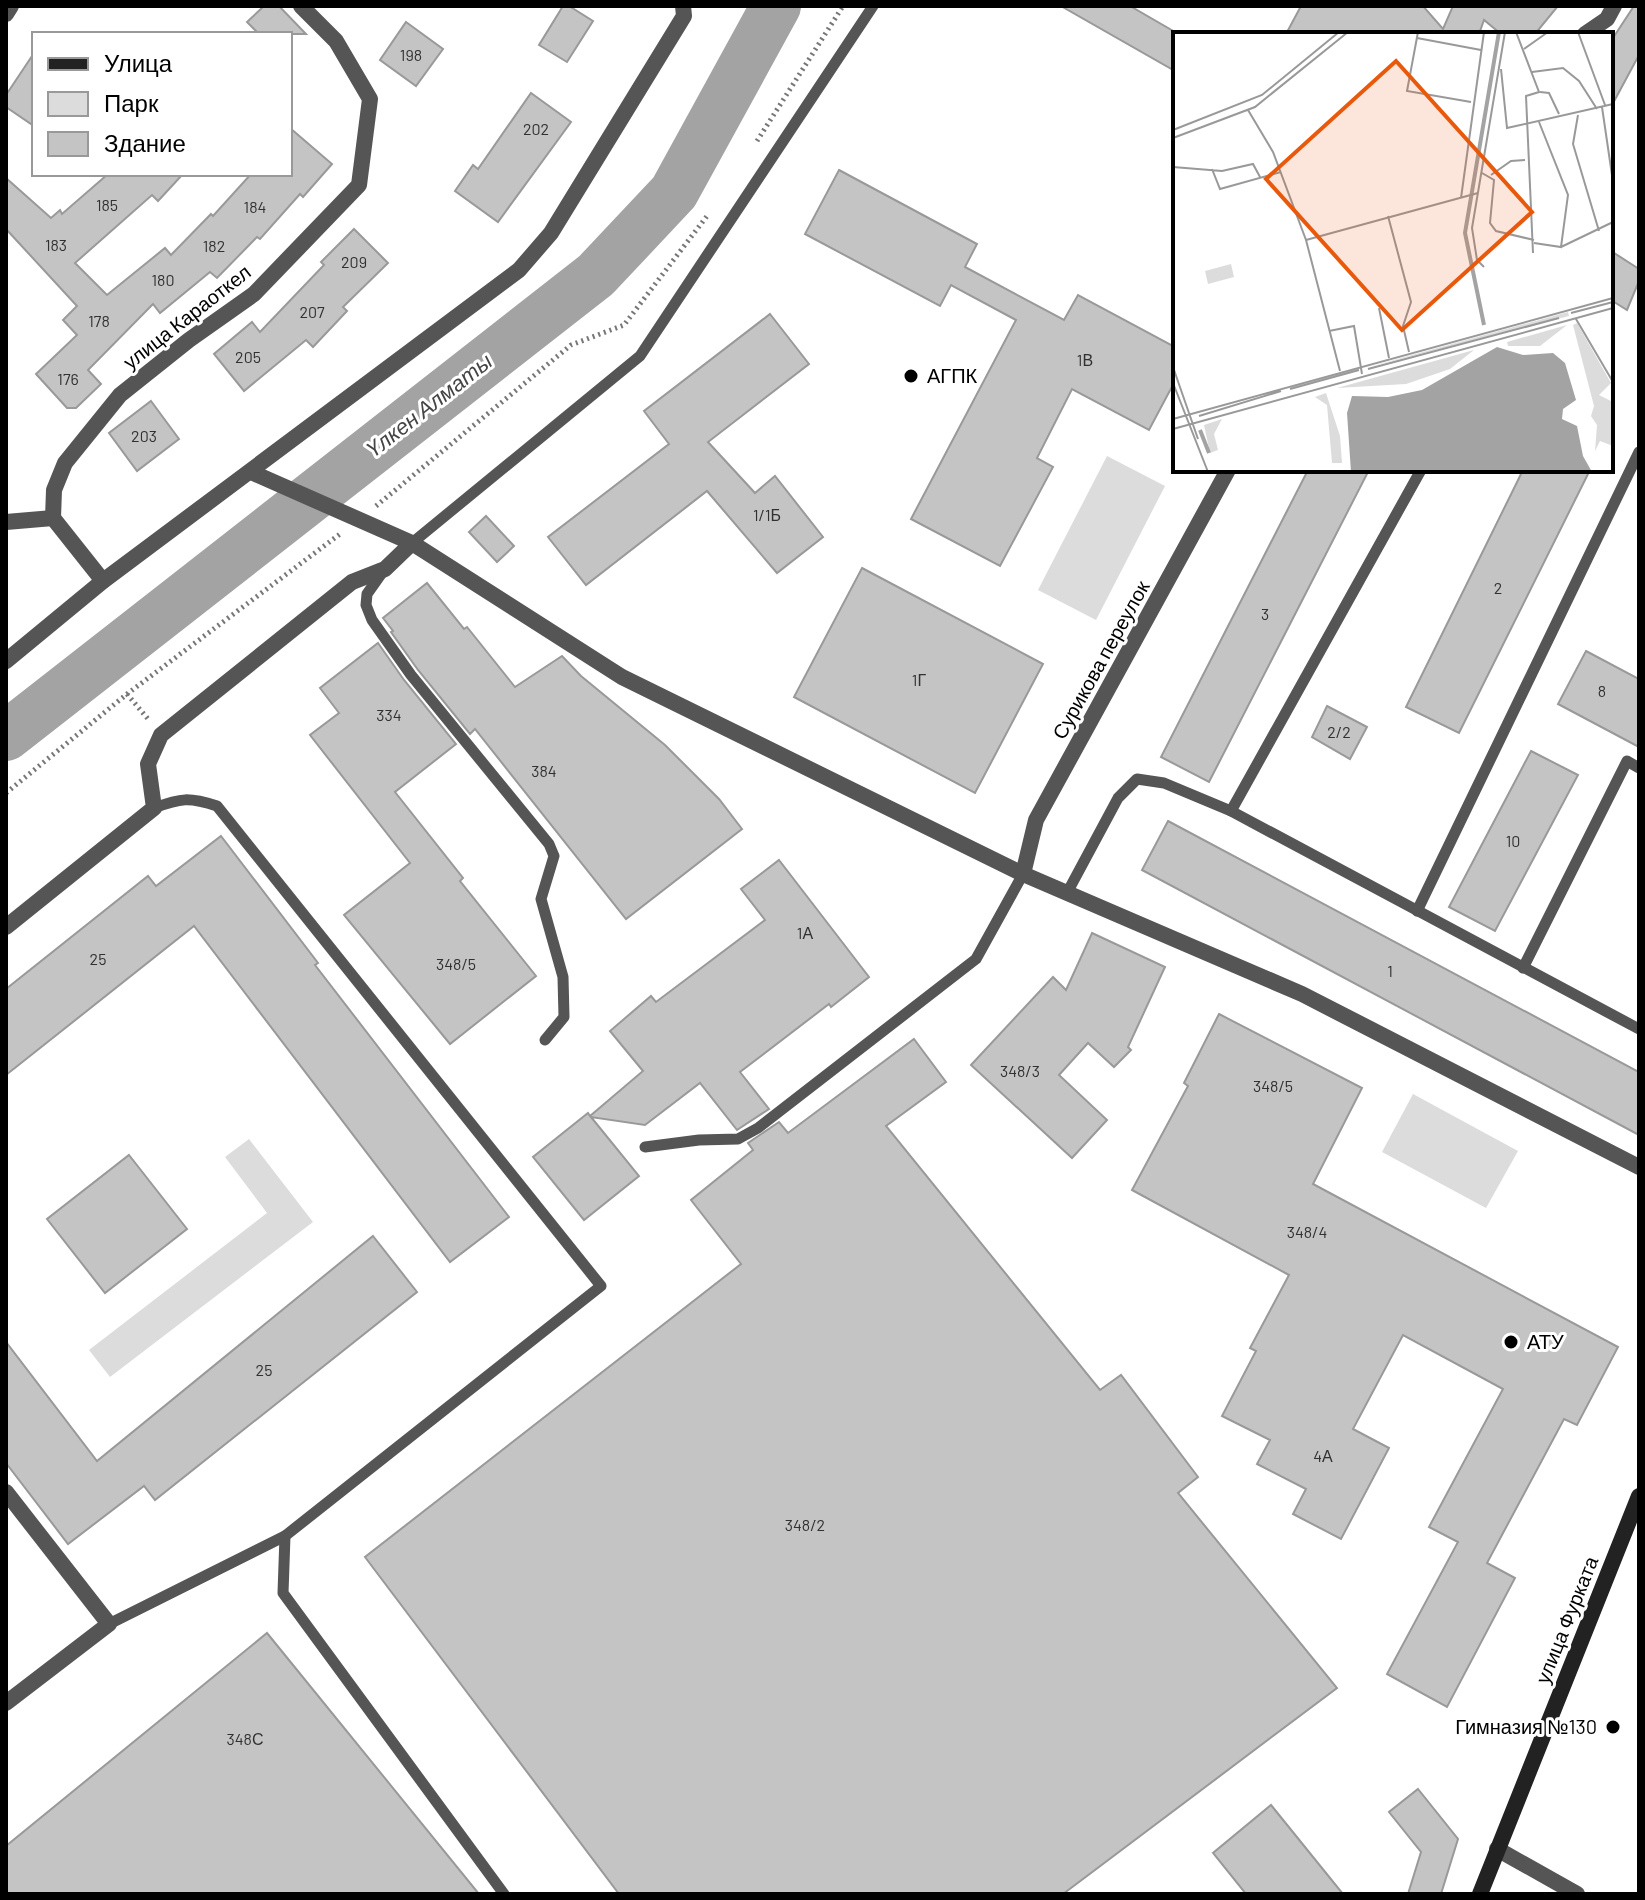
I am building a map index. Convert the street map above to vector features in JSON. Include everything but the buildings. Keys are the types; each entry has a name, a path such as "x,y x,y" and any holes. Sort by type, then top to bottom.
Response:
{"street":[{"path":"6,14 11,6"},
{"name":"улица Караоткел","path":"53,518 54,490 65,463 120,395 254,294 359,185 370,99 336,41 301,6"},
{"path":"6,661 103,581 519,270 551,233 684,16 683,6"},
{"path":"1588,32 1607,19 1614,6"},
{"path":"251,472 412,543 622,677 1023,874 1302,994 1639,1167"},
{"name":"Сурикова переулок","path":"1023,874 1036,820 1227,472"},
{"path":"6,522 53,518 103,581"},
{"path":"6,927 154,808 148,764 161,735 352,582 385,569 412,543"},
{"path":"6,1492 109,1624 6,1703"},
{"name":"улица Фурката","path":"1480,1894 1639,1496"},
{"path":"1497,1849 1577,1894"}],"lane":[{"path":"412,543 640,356 873,6"},
{"path":"1417,911 1639,452"},
{"path":"1231,811 1420,472"},
{"path":"385,569 367,594 366,605 372,620 411,675 549,844 554,856 541,899 563,977 564,1017 545,1040"},
{"path":"1523,968 1627,761 1639,768"},
{"path":"1067,893 1118,798 1137,779 1164,783 1231,811 1639,1029"},
{"path":"109,1624 285,1536 601,1286 217,806 195,799 179,799 154,808"},
{"path":"645,1147 738,1139 758,1128 976,959 1023,874"},
{"path":"285,1536 283,1593 504,1894"}],"path":[{"path":"750,152 843,6"},
{"path":"6,793 127,694 359,520 571,345 624,325 708,215"},
{"path":"127,694 161,735"}],"green space":[{"path":"1107,456 1165,486 1096,620 1038,590"},
{"path":"1413,1094 1518,1151 1486,1208 1382,1152"},
{"path":"249,1139 313,1222 110,1377 89,1350 267,1213 225,1157"}],"waterway":[{"name":"Үлкен Алматы","path":"6,736 596,275 674,192 776,6"}],"place":[{"name":"АГПК","path":"911,376"},
{"name":"АТУ","path":"1511,1342"},
{"name":"Гимназия №130","path":"1613,1727"}]}
